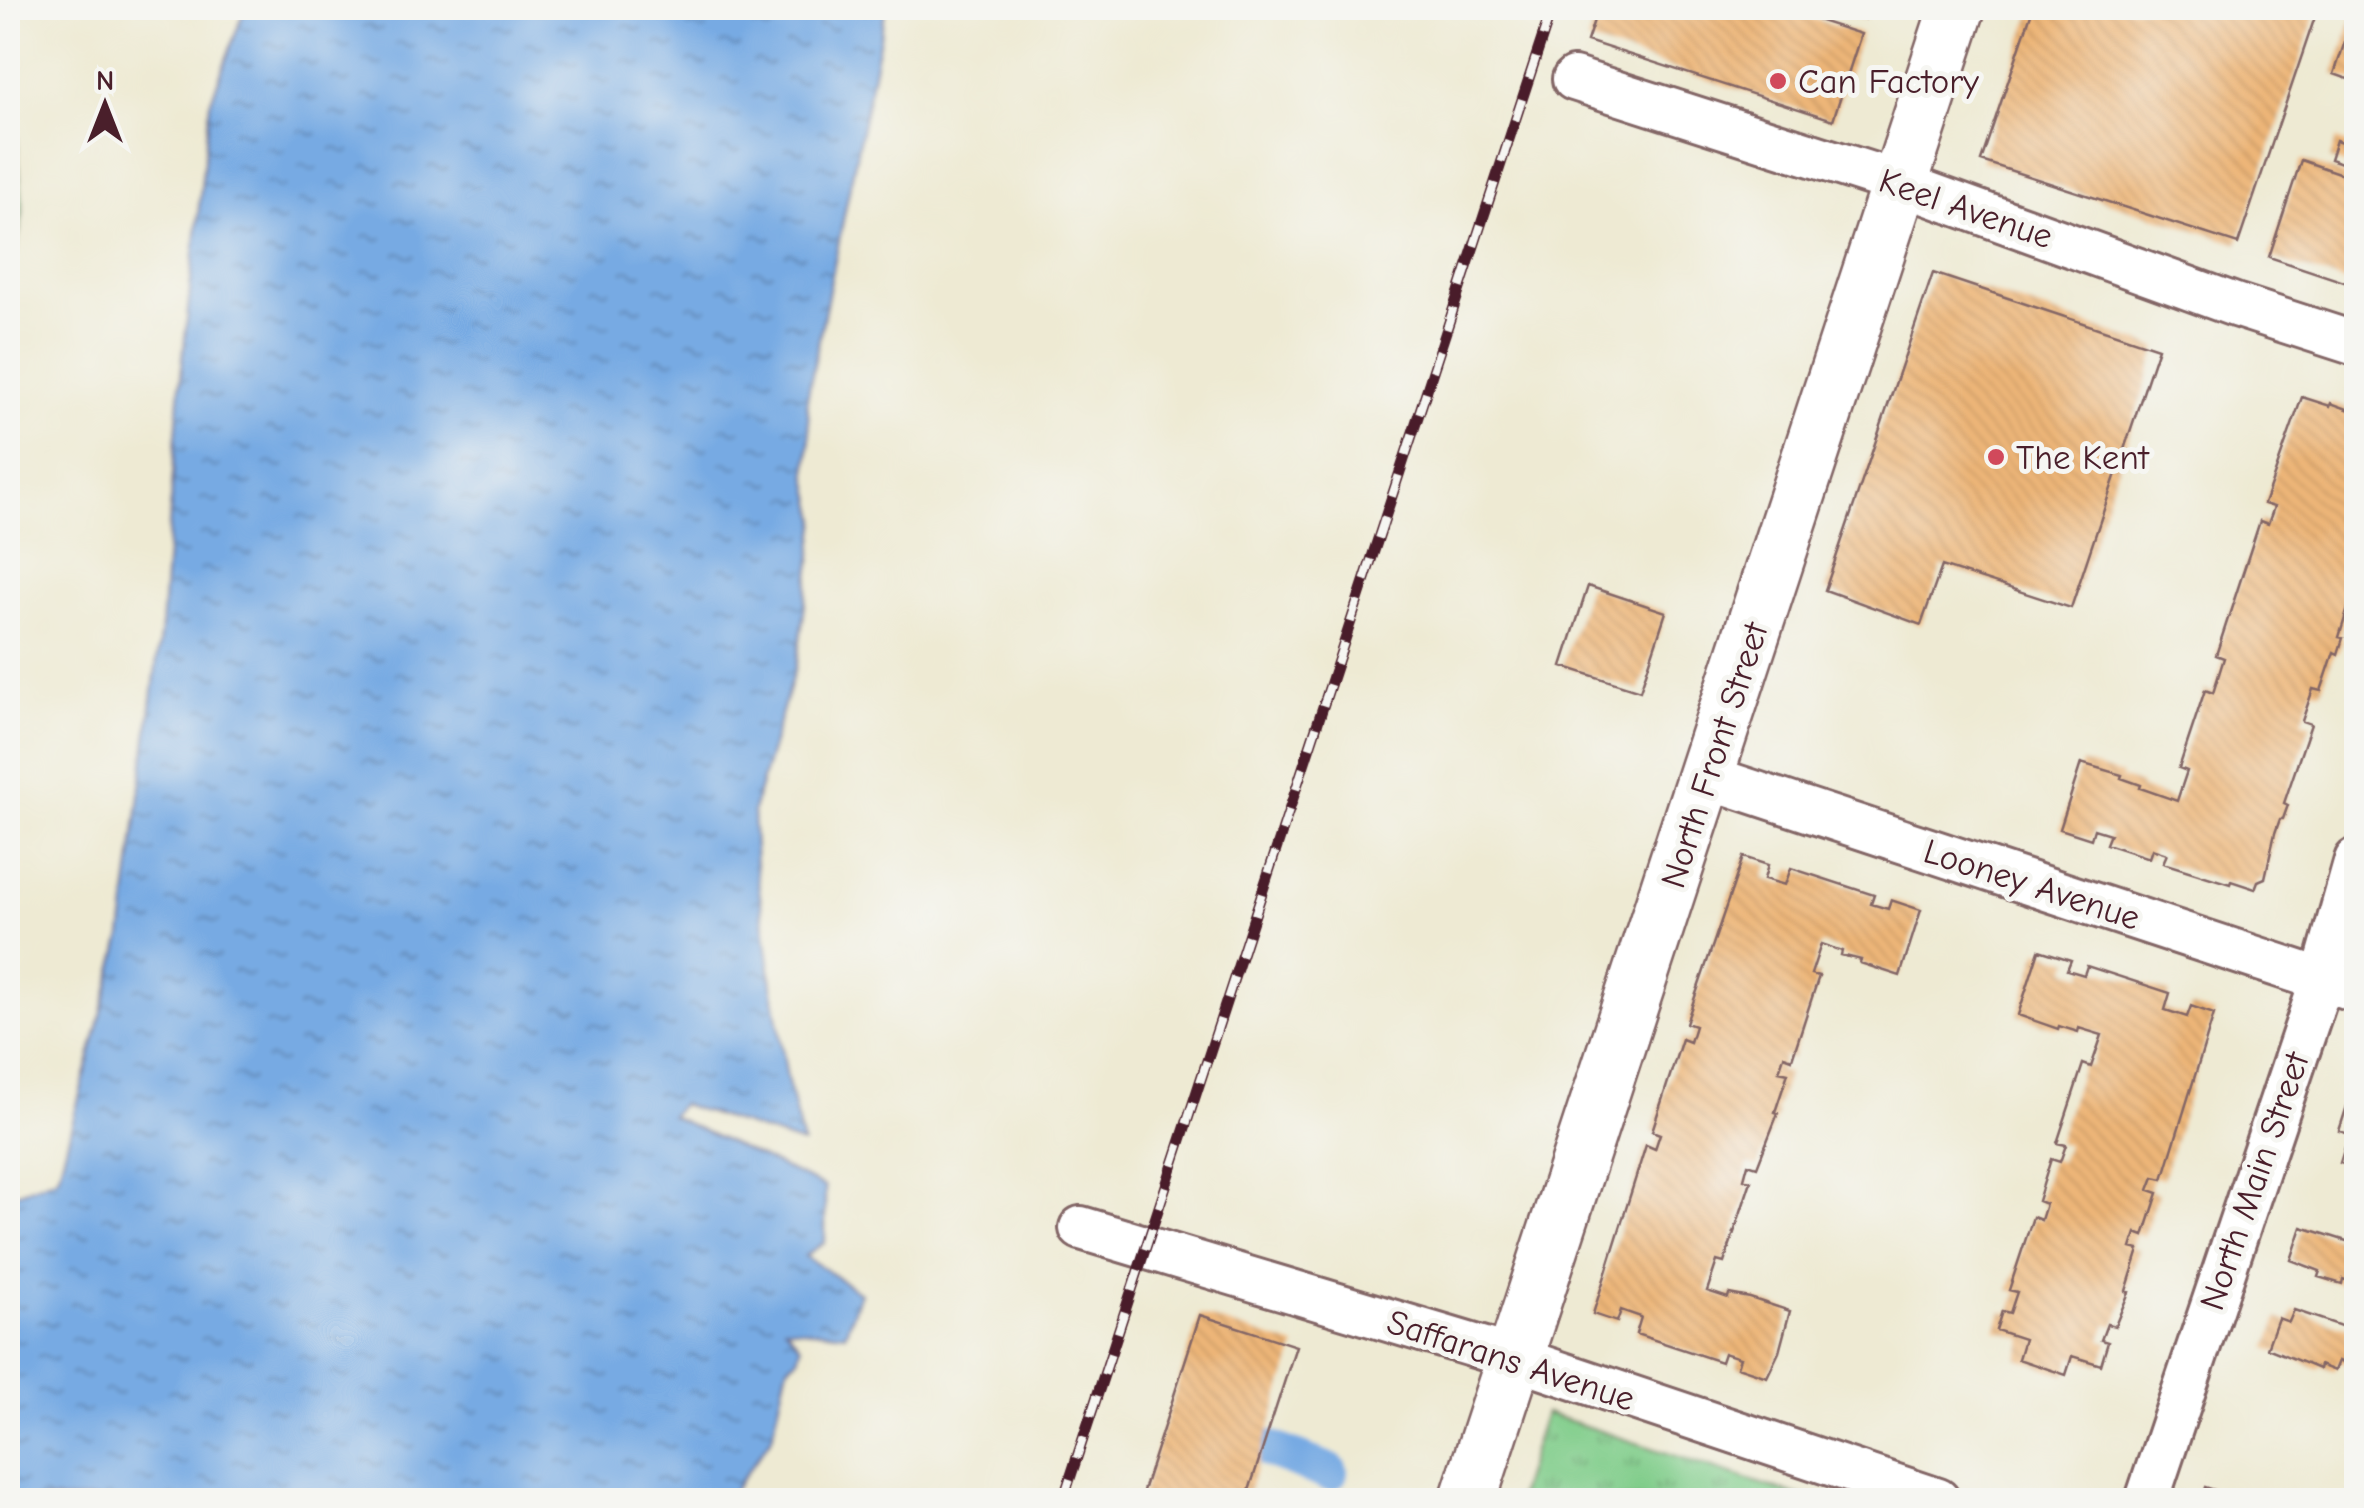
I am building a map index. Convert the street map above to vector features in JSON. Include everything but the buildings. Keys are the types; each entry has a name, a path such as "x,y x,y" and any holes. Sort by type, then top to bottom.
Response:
{"street":[{"name":"North Front Street","path":"1468,1500 1957,8"},
{"name":"Keel Avenue","path":"1574,79 1899,183 2356,344"},
{"name":"Looney Avenue","path":"1708,777 2339,985"},
{"name":"North Main Street","path":"2146,1500 2339,985 2356,860"},
{"name":"Saffarans Avenue","path":"1081,1228 1515,1358 1938,1500"}],"green space":[{"path":"8,54 23,212 8,295"},
{"path":"1545,1413 1811,1500 1517,1500"}],"water":[{"path":"245,8 886,8 807,399 807,473 817,519 797,661 753,811 756,867 772,984 787,1078 803,1144 681,1104 671,1116 825,1187 825,1242 805,1256 860,1293 845,1334 785,1327 801,1346 798,1358 788,1366 772,1437 727,1500 8,1500 8,1196 58,1177 122,936 161,628 180,385 210,103"}],"waterway":[{"path":"1271,1450 1329,1472"}],"railway":[{"path":"1063,1500 1552,8"}],"place":[{"name":"Can Factory","path":"1778,81"},
{"name":"The Kent","path":"1996,457"}]}
